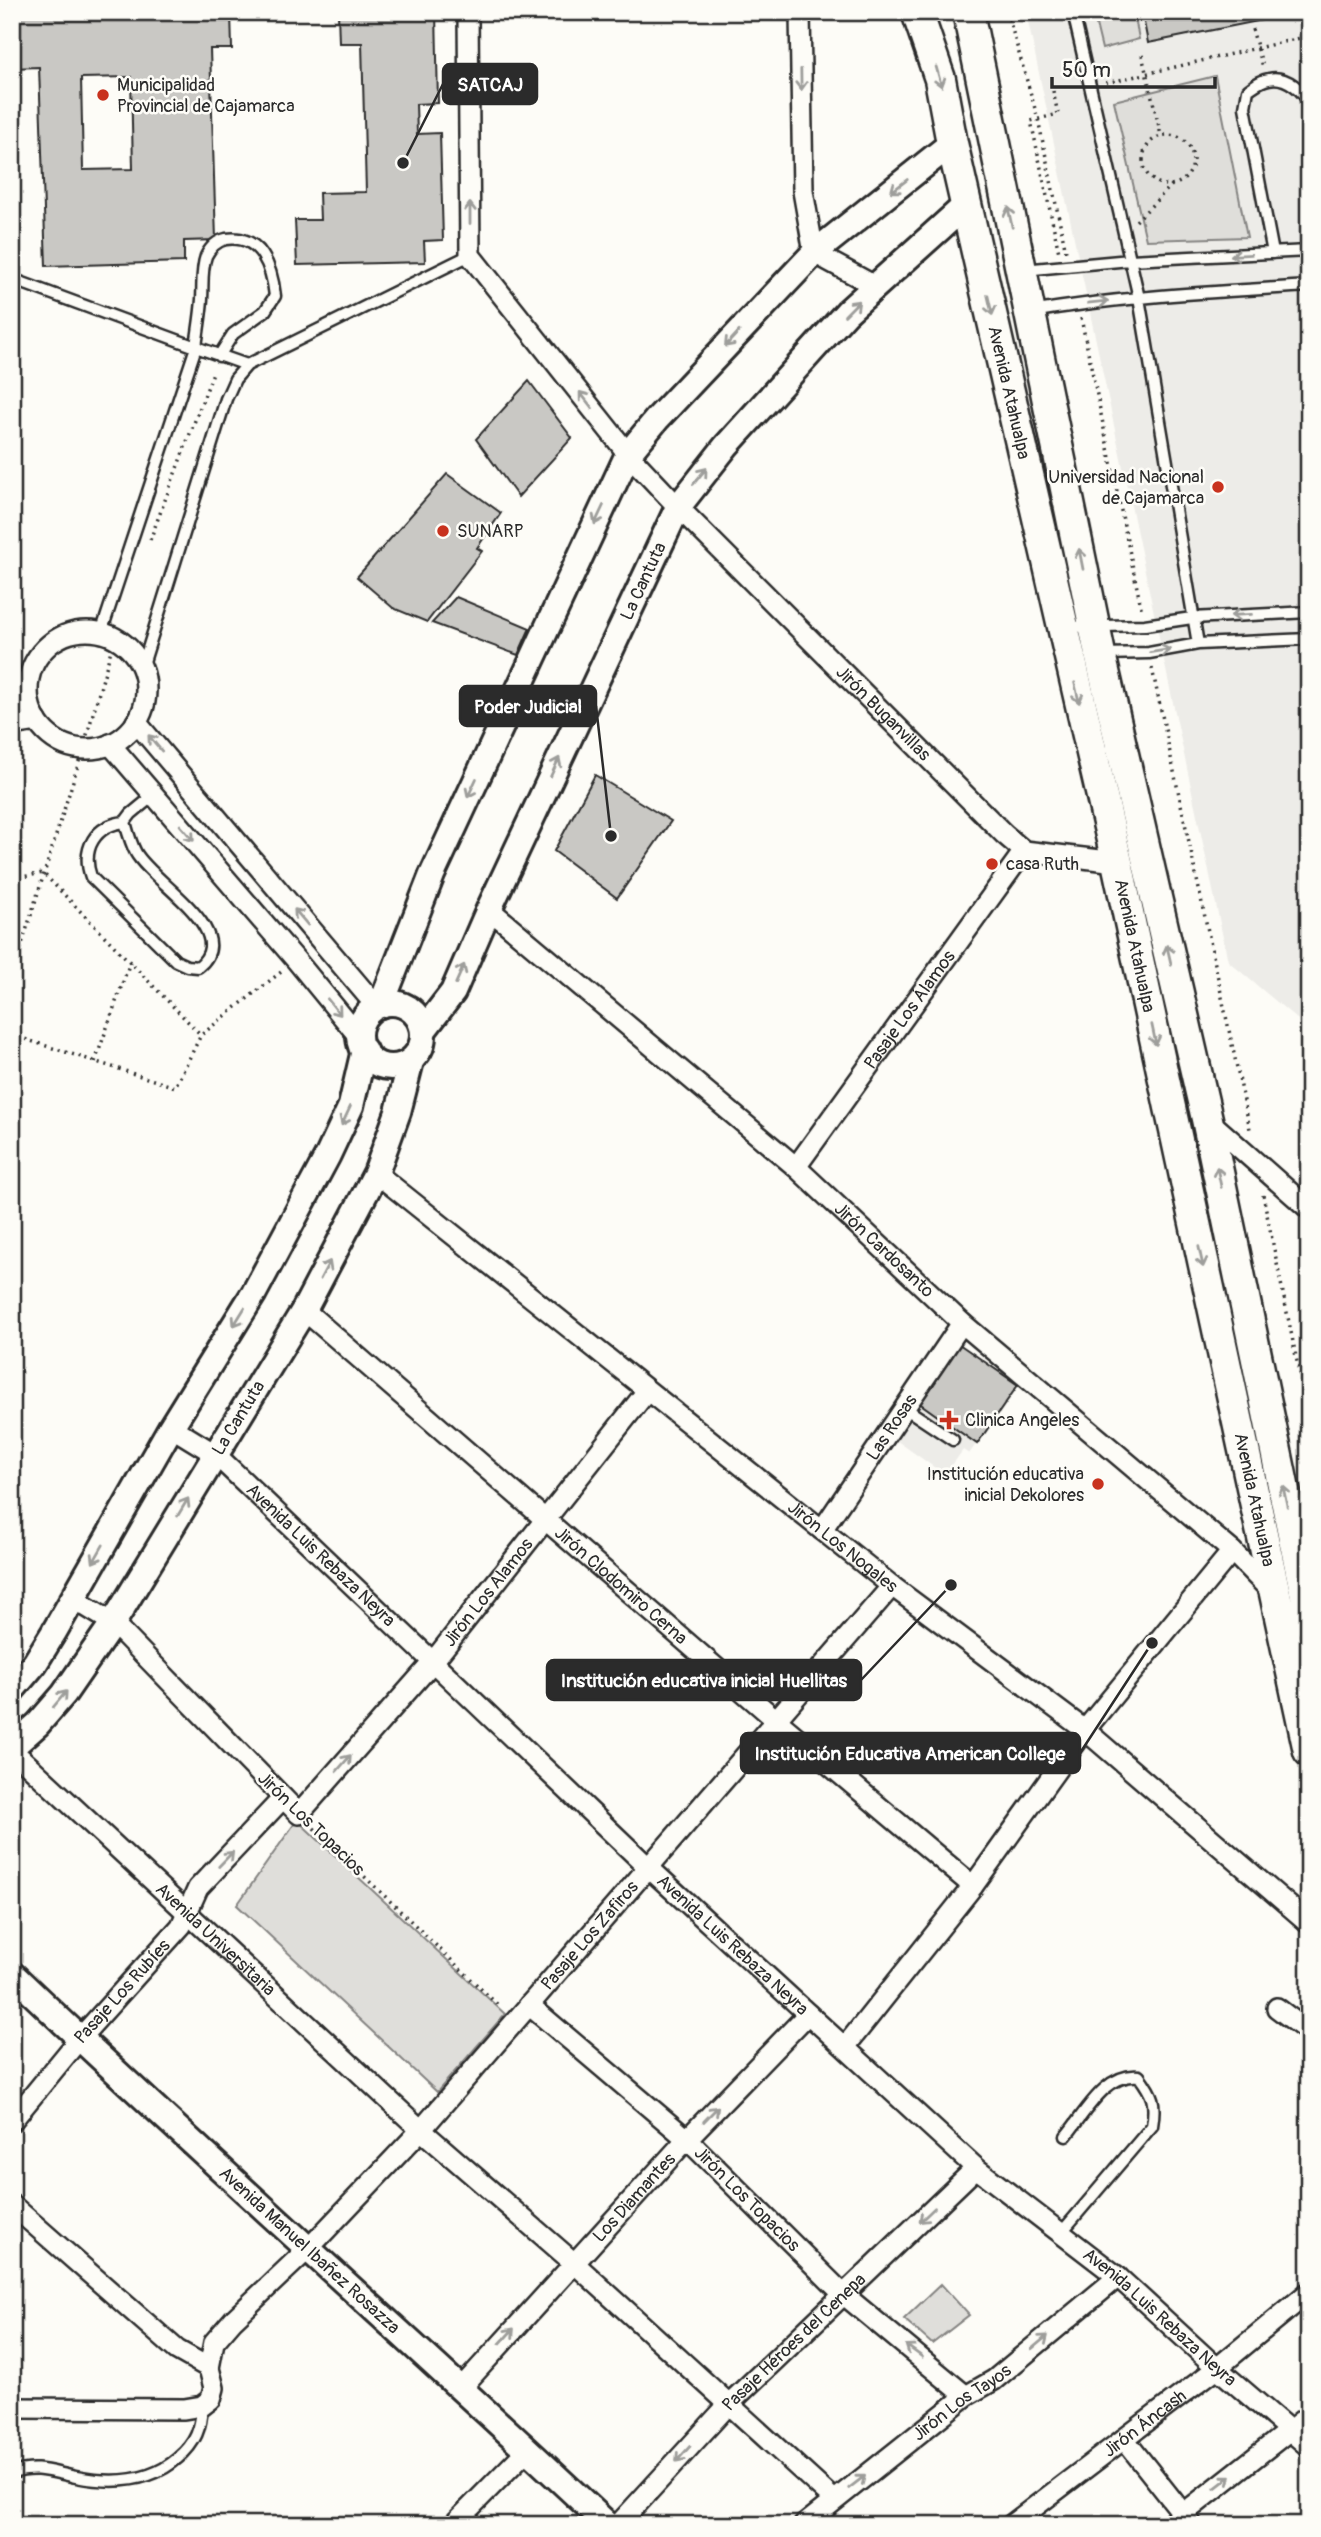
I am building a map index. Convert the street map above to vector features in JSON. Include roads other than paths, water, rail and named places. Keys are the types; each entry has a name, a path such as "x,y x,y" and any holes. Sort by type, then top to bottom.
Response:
{"main road":[{"name":"Avenida Atahualpa","path":"917,12 940,79 967,204 1207,1119 1309,1610"},
{"name":"Avenida Atahualpa","path":"968,12 991,133 1031,312 1117,862 1309,1751"}],"street":[{"path":"468,12 470,255"},
{"path":"800,12 803,191 814,253"},
{"path":"12,1690 35,1663 171,1427 254,1293 328,1155 351,1105 362,1044 362,1023 379,1006 432,874 628,454 657,419 814,253 952,143"},
{"name":"La Cantuta","path":"12,1749 64,1694 113,1623 304,1310 376,1172 398,1112 411,1061 423,1042 423,1031 453,992 489,909 678,507 726,446 874,286 967,204"},
{"path":"814,253 874,286"},
{"name":"Jirón Buganvillas","path":"470,255 628,454 1024,851"},
{"path":"74,633 107,635 135,656 142,668 145,695 136,722 130,731 110,744 97,748 83,749 57,740 37,721 29,699 20,688 49,645 74,633"},
{"path":"12,725 37,721"},
{"path":"136,722 379,1006"},
{"path":"110,744 296,960 362,1044 370,1059 390,1067 411,1061"},
{"path":"1024,851 1117,862"},
{"name":"Pasaje Los Álamos","path":"796,1167 1024,851"},
{"name":"Jirón Cardosanto","path":"489,909 796,1167 962,1323 1232,1551 1309,1630"},
{"path":"379,1006 392,1003 413,1011 423,1031"},
{"path":"1207,1119 1309,1209"},
{"name":"Jirón Los Nogales","path":"376,1172 892,1586 1085,1730 1309,1923"},
{"name":"Jirón Clodomiro Cerna","path":"304,1310 775,1719 973,1886"},
{"name":"Las Rosas","path":"822,1530 962,1323"},
{"name":"Jirón Los Alamos","path":"299,1814 432,1663 647,1391"},
{"name":"Avenida Luis Rebaza Neyra","path":"171,1427 215,1454 648,1867 976,2168 1118,2277 1217,2368 1309,2447"},
{"path":"845,2047 973,1886 1085,1730 1232,1551"},
{"name":"Pasaje Los Zafiros","path":"202,2406 211,2399 214,2388 209,2368 214,2342 220,2334 309,2248 421,2130 892,1586"},
{"name":"Jirón Los Topacios","path":"72,1598 113,1623 299,1814"},
{"name":"Avenida Universitaria","path":"12,1749 421,2130 573,2262 834,2500"},
{"name":"Pasaje Los Rubíes","path":"12,2120 80,2038 181,1926 198,1888 283,1798"},
{"name":"Avenida Manuel Ibañez Rosazza","path":"12,1974 462,2387 608,2525"},
{"name":"Jirón Los Topacios","path":"529,2005 687,2139 844,2294 966,2396"},
{"path":"1277,2008 1309,2032"},
{"name":"Los Diamantes","path":"462,2387 687,2139 808,2014"},
{"name":"Pasaje Héroes del Cenepa","path":"618,2525 729,2404 976,2168"},
{"path":"12,2205 177,2350 209,2368"},
{"name":"Jirón Los Tayos","path":"804,2525 966,2396 994,2380 1118,2277"},
{"name":"Jirón Áncash","path":"1010,2525 1217,2368 1309,2292"},
{"path":"12,2408 184,2409 202,2406"},
{"path":"1124,2439 1182,2521 1309,2415"},
{"path":"453,2525 528,2449"}],"lane":[{"path":"1073,12 1139,298 1192,618 1199,645"},
{"path":"1273,253 1245,107 1248,90 1267,79 1277,78 1296,87 1309,106"},
{"path":"107,635 196,348 206,256 221,240 242,239 261,252 272,273 275,296 265,311 233,334 219,356"},
{"path":"1021,270 1130,260 1309,251"},
{"path":"142,668 226,399 235,379 247,365 470,255"},
{"path":"12,279 247,365"},
{"path":"1031,312 1139,298 1309,286"},
{"path":"1082,644 1144,625 1192,618 1309,612"},
{"path":"1082,644 1149,653 1199,645 1309,639"},
{"path":"125,822 136,854 204,923 211,937 211,951 207,960 198,967 176,961 91,877 87,855 90,844 103,829 125,822 154,794"},
{"path":"905,1408 953,1440"},
{"path":"1060,2233 1152,2126 1155,2109 1151,2093 1139,2076 1125,2074 1109,2084 1066,2136"},
{"path":"12,2473 30,2468 111,2481 141,2478 166,2469 187,2451 201,2427 202,2406"}],"place":[{"name":"Municipalidad Provincial de Cajamarca","path":"103,95"},
{"name":"SATCAJ","path":"403,163"},
{"name":"Universidad Nacional de Cajamarca","path":"1218,487"},
{"name":"SUNARP","path":"443,531"},
{"name":"Poder Judicial","path":"611,836"},
{"name":"casa Ruth","path":"992,864"},
{"name":"Clinica Angeles","path":"949,1420"},
{"name":"Institución educativa inicial Dekolores","path":"1098,1484"},
{"name":"Institución educativa inicial Huellitas","path":"951,1585"},
{"name":"Institución Educativa American College","path":"1152,1643"}]}
